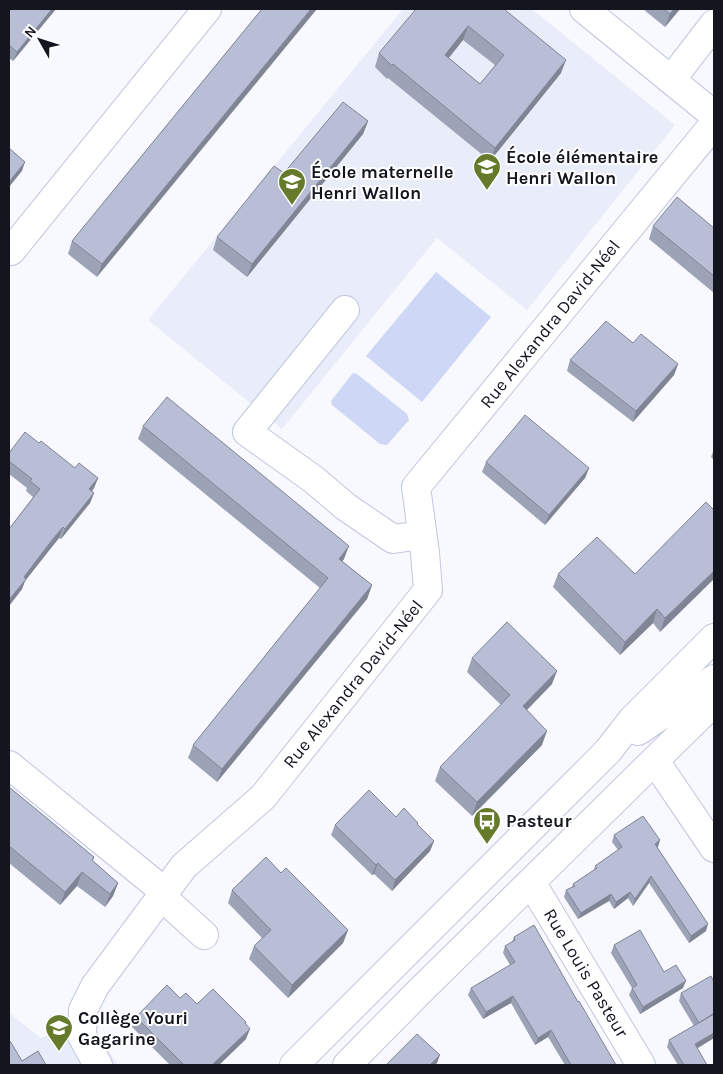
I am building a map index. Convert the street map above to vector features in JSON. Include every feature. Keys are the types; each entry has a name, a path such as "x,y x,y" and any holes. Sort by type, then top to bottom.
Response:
{"street":[{"path":"11,251 207,9"},
{"path":"584,9 714,115"},
{"path":"671,80 714,24"},
{"name":"Rue Alexandra David-Néel","path":"98,1065 82,1036 83,1010 95,986 184,866 262,798 428,590 416,487 714,124"},
{"path":"345,310 246,432 313,479 346,507 393,538 422,534"},
{"path":"294,1065 608,751 632,720 714,638"},
{"path":"608,751 714,679"},
{"path":"347,1065 714,702"},
{"path":"655,761 714,848"},
{"path":"9,765 163,894 204,935"},
{"name":"Rue Louis Pasteur","path":"532,882 641,1065"}],"shaded area":[{"name":"École élémentaire Henri Wallon","path":"403,9 532,9 675,125 527,310 437,238 282,429 148,320"},
{"path":"436,272 491,317 422,402 366,356"},
{"path":"353,373 357,374 407,414 409,420 387,445 380,444 332,405 331,401"},
{"name":"Collège Youri Gagarine","path":"9,1013 41,1038 87,1019 118,1065 9,1065"}],"building":[{"path":"9,9 52,9 17,52 9,45"},
{"path":"262,9 311,9 102,264 72,241"},
{"path":"416,9 504,9 566,60 495,148 393,64 392,66 379,53","holes":["468,26 504,55 480,84 445,55"]},
{"path":"664,9 674,9 670,14"},
{"path":"343,102 368,121 252,264 217,237 274,166 284,173"},
{"path":"9,148 25,162 9,182"},
{"path":"677,197 714,228 714,276 653,226"},
{"path":"606,321 633,343 641,334 678,364 636,411 570,360"},
{"path":"167,397 349,546 339,559 372,585 222,769 193,745 328,578 143,426"},
{"path":"525,415 589,468 549,515 486,462"},
{"path":"25,432 39,443 41,441 75,468 79,463 98,478 89,489 94,493 65,529 63,527 52,540 24,577 26,579 9,600 9,529 40,489 30,481 32,479 9,461 9,453"},
{"path":"706,502 714,510 714,571 665,618 657,609 625,642 558,574 597,537 635,574"},
{"path":"507,622 557,671 523,706 547,731 477,802 440,767 510,695 472,658"},
{"path":"9,787 94,857 92,860 118,883 110,894 82,872 65,892 9,846"},
{"path":"369,790 396,817 404,808 434,841 395,880 378,863 376,865 335,825"},
{"path":"643,816 660,840 655,844 708,924 691,936 651,876 635,899 630,892 616,902 611,894 581,913 566,890 575,886 573,884 597,868 595,866 622,847 614,835"},
{"path":"266,857 281,873 286,868 348,930 292,985 254,946 271,930 232,890"},
{"path":"534,925 616,1065 571,1065 551,1030 538,1038 513,996 486,1012 471,988 515,962 505,946 515,940 514,937"},
{"path":"640,930 664,972 676,965 686,981 643,1007 632,988 637,985 614,945"},
{"path":"711,976 714,982 714,1013 699,1023 681,993"},
{"path":"167,985 180,998 186,993 197,1004 213,989 246,1022 250,1029 212,1065 184,1065 136,1017"},
{"path":"714,1014 714,1033 695,1044 707,1065 684,1065 669,1040"},
{"path":"417,1034 440,1055 430,1065 386,1065"},
{"path":"10,1041 22,1061 38,1051 46,1065 9,1065"}],"place":[{"name":"École élémentaire Henri Wallon","path":"487,191"},
{"name":"École maternelle Henri Wallon","path":"292,206"},
{"name":"Pasteur","path":"487,845"},
{"name":"Collège Youri Gagarine","path":"59,1052"}]}
